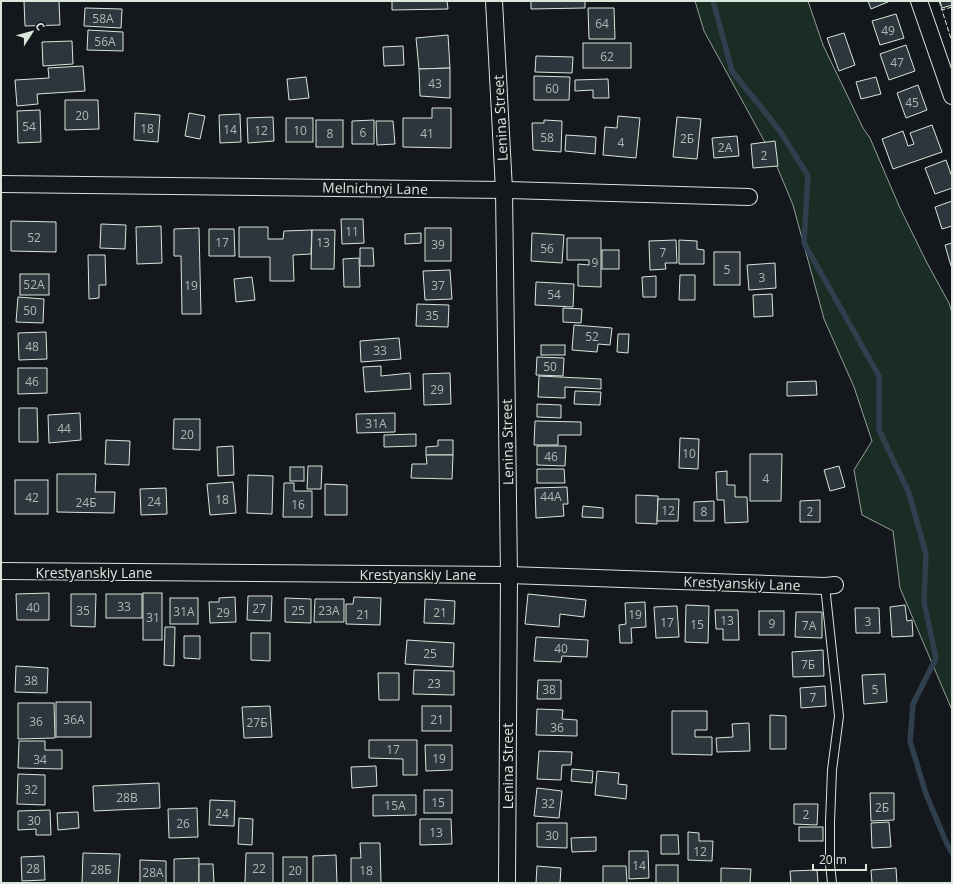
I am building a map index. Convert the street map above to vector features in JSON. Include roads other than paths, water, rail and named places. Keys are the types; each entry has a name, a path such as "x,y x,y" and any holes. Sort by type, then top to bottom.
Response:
{"street":[{"name":"Lenina Street","path":"494,1 504,190 509,575 507,883"},
{"path":"919,1 952,96"},
{"name":"Melnichnyi Lane","path":"1,184 504,190 748,197"},
{"name":"Krestyanskiy Lane","path":"1,571 509,575 830,585"}],"lane":[{"path":"830,585 839,716 832,770 830,822 830,864 832,883"}],"waterway":[{"path":"713,1 732,71 780,131 808,176 804,243 879,376 879,430 909,493 926,554 924,602 936,658 913,704 910,741 926,794 952,853"}]}
